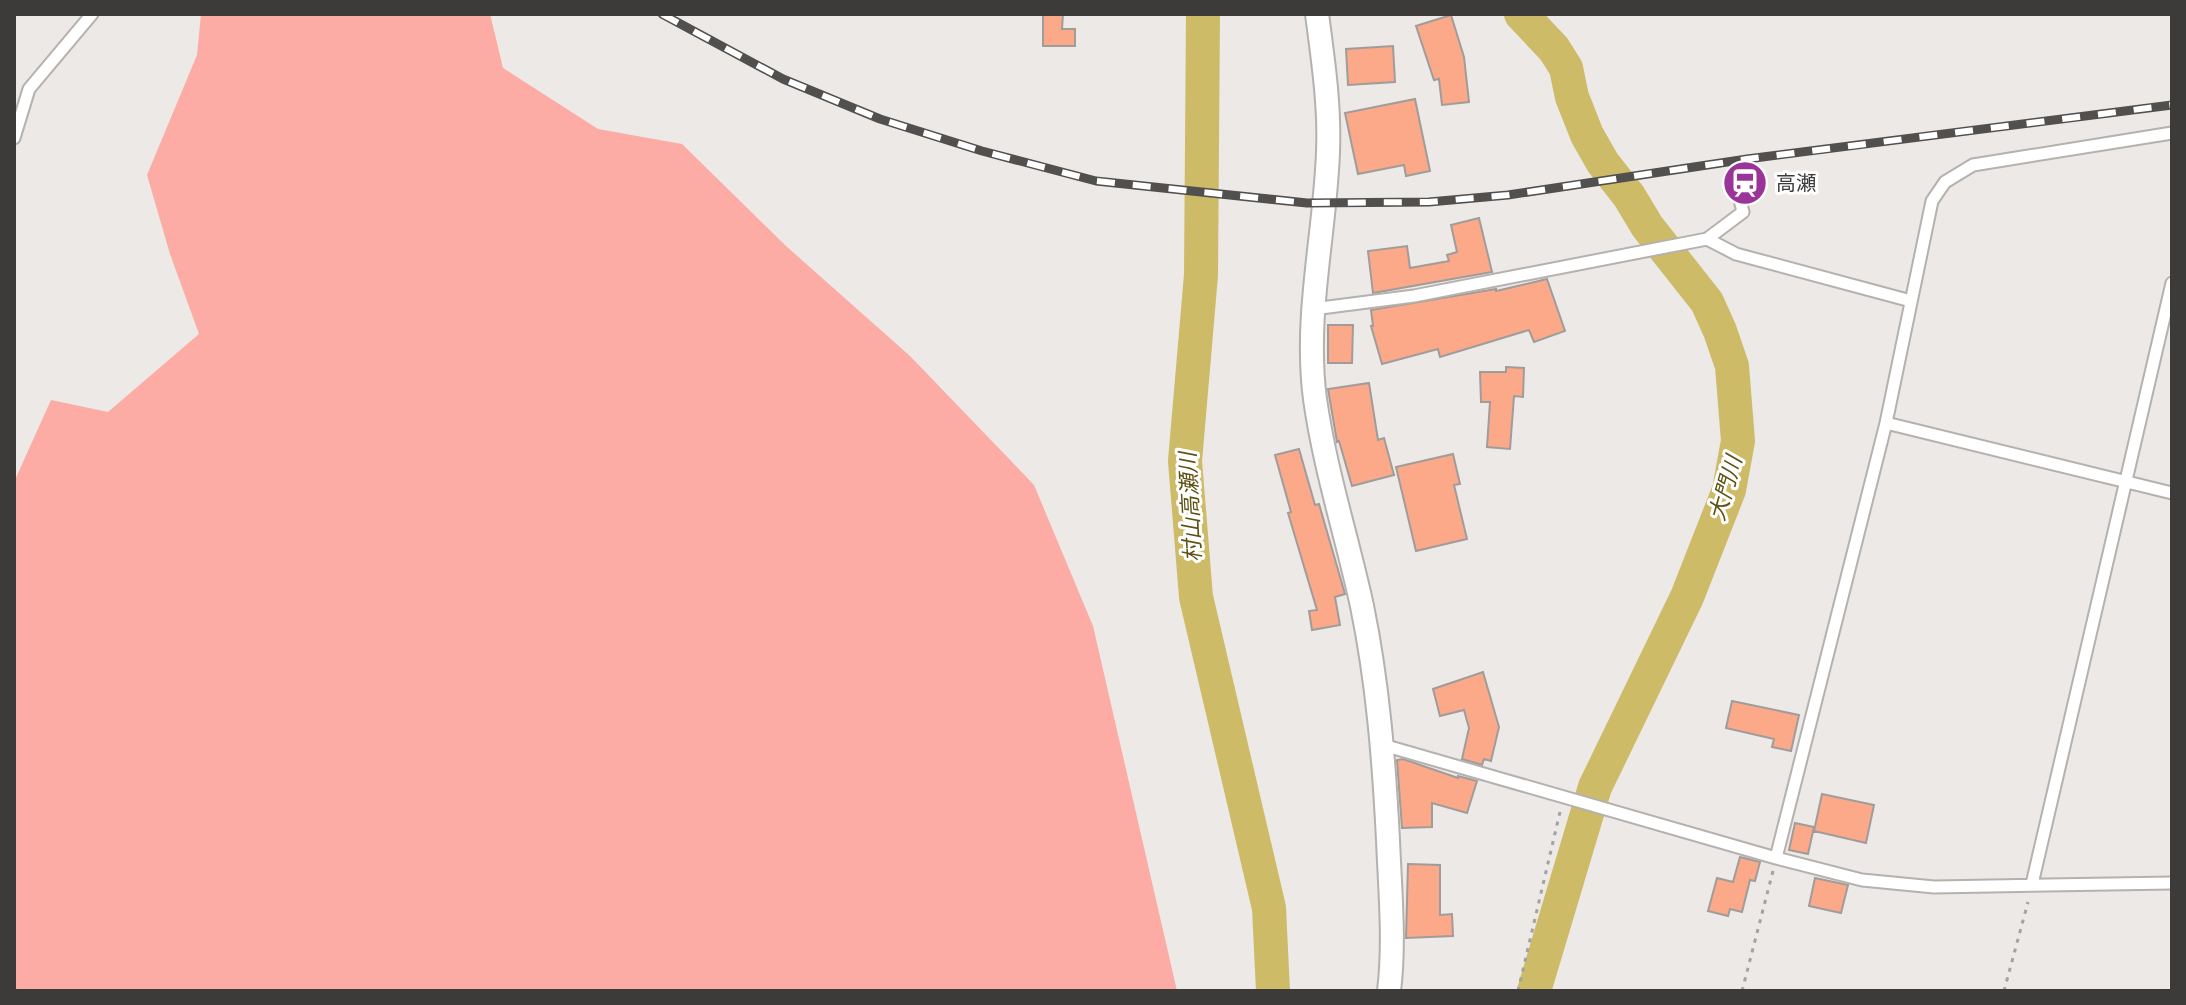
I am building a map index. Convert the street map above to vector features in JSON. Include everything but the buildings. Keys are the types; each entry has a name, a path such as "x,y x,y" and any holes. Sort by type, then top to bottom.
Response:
{"street":[{"path":"1317,14 1327,99 1328,153 1313,309 1315,400 1330,477 1363,610 1379,700 1390,888 1389,991"}],"lane":[{"path":"14,138 29,89 92,14"},
{"path":"1776,858 1886,423 1932,201 1945,182 1973,165 2172,133"},
{"path":"1313,309 1414,296 1707,239 1743,212 1741,204"},
{"path":"1707,239 1736,254 1911,301"},
{"path":"2032,884 2172,283"},
{"path":"1886,423 2172,493"},
{"path":"1383,745 1619,815 1862,880 1934,887 2172,883"}],"path":[{"path":"1518,991 1568,799"},
{"path":"1742,991 1776,858"},
{"path":"2004,991 2032,884"}],"shaded area":[{"path":"201,14 490,14 503,68 598,129 682,144 786,246 910,356 1034,485 1093,626 1177,991 14,991 14,482 51,400 108,412 199,334 170,254 147,175 197,55"}],"waterway":[{"name":"村山高瀬川","path":"1203,14 1201,275 1185,461 1196,597 1269,908 1273,991"},
{"name":"大門川","path":"1521,14 1554,49 1566,68 1572,97 1587,135 1603,163 1629,196 1647,226 1707,302 1732,366 1738,441 1729,490 1687,597 1595,787 1534,991"}],"railway":[{"path":"662,14 783,79 880,119 982,151 1096,181 1307,203 1429,202 1508,195 1747,159 2172,105"}],"place":[{"name":"高瀬","path":"1745,183"}]}
